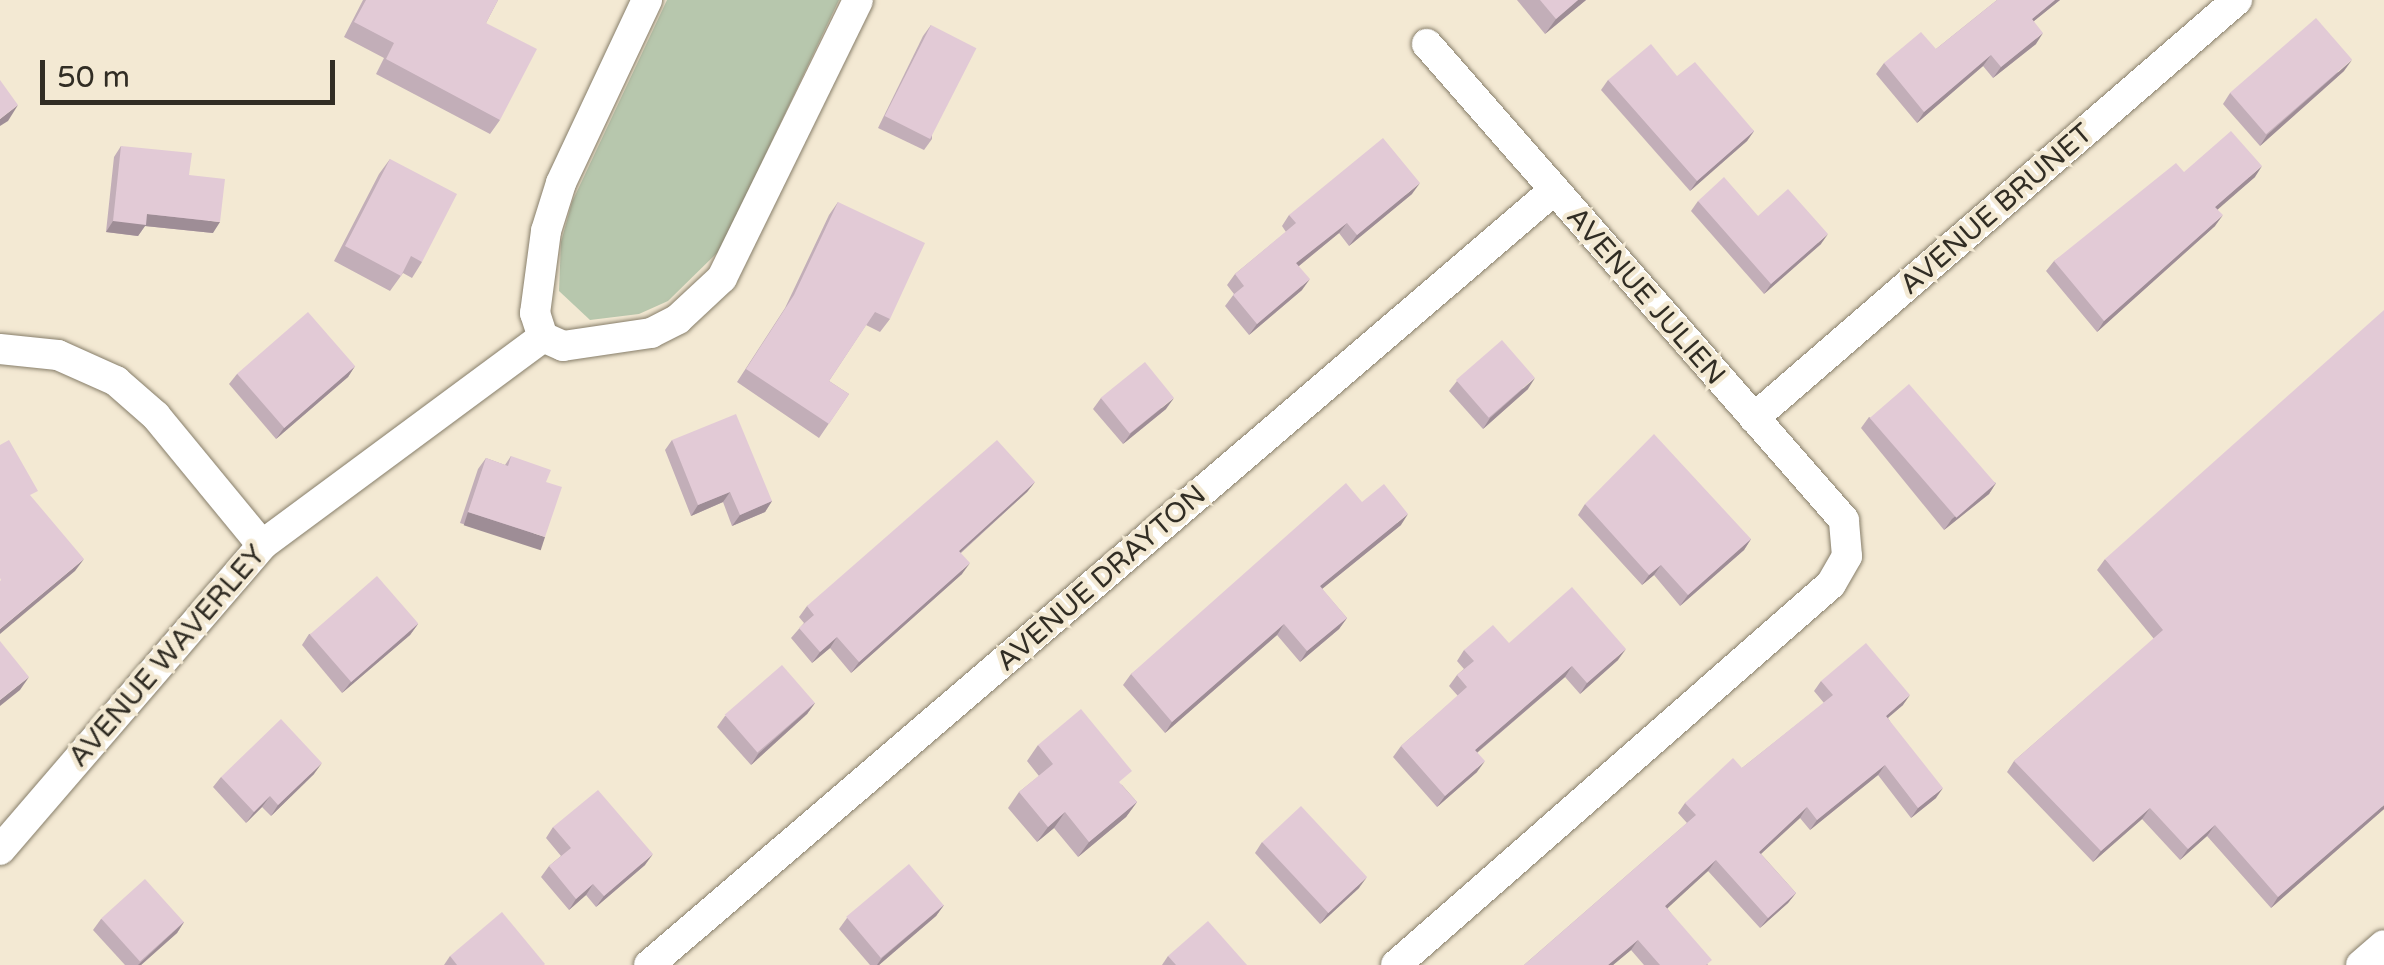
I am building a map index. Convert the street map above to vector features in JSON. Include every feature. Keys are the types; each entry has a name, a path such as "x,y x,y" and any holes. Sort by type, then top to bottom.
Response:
{"street":[{"path":"647,0 560,183 536,281 535,312 543,336 562,346 622,342 678,320 701,300 740,250 858,0"},
{"name":"AVENUE BRUNET","path":"1754,418 2237,0"},
{"name":"AVENUE JULIEN","path":"1396,965 1831,584 1848,556 1844,520 1427,44"},
{"name":"AVENUE DRAYTON","path":"649,965 1552,190"},
{"name":"AVENUE WAVERLEY","path":"0,850 262,544 543,336"},
{"path":"0,349 58,355 116,381 156,416 262,544"},
{"path":"2361,965 2384,945"}],"green space":[{"path":"667,0 839,0 720,250 668,301 639,314 590,320 559,291 561,242 572,202"}],"building":[{"path":"366,0 498,0 486,23 537,49 500,120 386,59 394,43 354,22"},
{"path":"1540,0 1578,0 1556,19"},
{"path":"1997,0 2055,0 2032,19 2043,33 2001,67 1991,55 1924,112 1884,63 1921,32 1936,49"},
{"path":"2316,18 2352,60 2266,134 2230,93"},
{"path":"931,25 976,48 930,139 885,116"},
{"path":"1651,44 1677,76 1695,62 1754,131 1697,181 1608,80"},
{"path":"0,80 18,105 0,119"},
{"path":"2231,131 2262,166 2215,207 2223,215 2104,321 2054,261 2176,163 2184,172"},
{"path":"1383,138 1420,183 1357,235 1347,223 1296,263 1310,279 1257,324 1233,295 1244,286 1235,274 1296,223 1289,215"},
{"path":"121,146 192,153 189,175 225,179 220,222 147,214 146,225 113,221"},
{"path":"390,159 457,194 422,262 411,256 401,276 345,246"},
{"path":"1724,177 1758,216 1788,189 1828,234 1771,284 1698,201"},
{"path":"838,202 925,243 890,319 875,312 829,381 849,394 829,424 746,369 794,295"},
{"path":"2384,310 2384,805 2278,897 2215,825 2188,849 2150,808 2101,851 2014,761 2163,630 2105,559"},
{"path":"308,312 355,366 284,428 237,374"},
{"path":"1502,340 1535,378 1489,418 1456,380"},
{"path":"1145,362 1174,398 1130,434 1101,398"},
{"path":"1909,384 1996,484 1956,518 1870,418"},
{"path":"736,414 772,501 740,515 730,492 698,505 672,440"},
{"path":"1654,434 1751,539 1688,595 1661,565 1649,575 1585,504"},
{"path":"9,440 38,491 30,495 84,559 0,629 0,445"},
{"path":"997,440 1035,482 959,551 970,563 859,662 837,637 820,652 799,628 814,615 807,606"},
{"path":"511,456 551,470 546,482 562,487 545,537 468,512 486,458 508,466"},
{"path":"1346,483 1362,502 1384,484 1408,514 1320,586 1347,618 1307,651 1284,624 1172,722 1131,674"},
{"path":"377,576 418,624 351,682 310,634"},
{"path":"1572,587 1626,649 1587,683 1572,666 1475,750 1485,761 1445,796 1401,746 1467,687 1457,675 1474,661 1464,650 1493,625 1509,643"},
{"path":"0,641 29,677 0,700"},
{"path":"1866,643 1910,695 1886,716 1943,788 1918,808 1885,765 1817,820 1807,807 1759,852 1796,893 1768,918 1716,860 1665,906 1712,960 1706,965 1660,965 1638,940 1608,965 1524,965 1696,815 1685,803 1733,758 1742,768 1833,695 1821,681"},
{"path":"782,665 815,703 757,753 725,715"},
{"path":"1081,709 1132,771 1119,782 1137,802 1089,842 1065,812 1048,827 1019,792 1053,764 1038,745"},
{"path":"281,719 322,763 278,805 270,796 254,812 221,777"},
{"path":"598,790 653,854 604,896 593,884 576,899 549,866 571,848 553,827"},
{"path":"1301,806 1367,877 1328,913 1262,842"},
{"path":"909,864 944,905 881,958 846,917"},
{"path":"145,879 184,922 140,962 101,918"},
{"path":"502,912 545,964 457,965 450,956"},
{"path":"1208,921 1247,965 1176,965 1168,956"}]}
